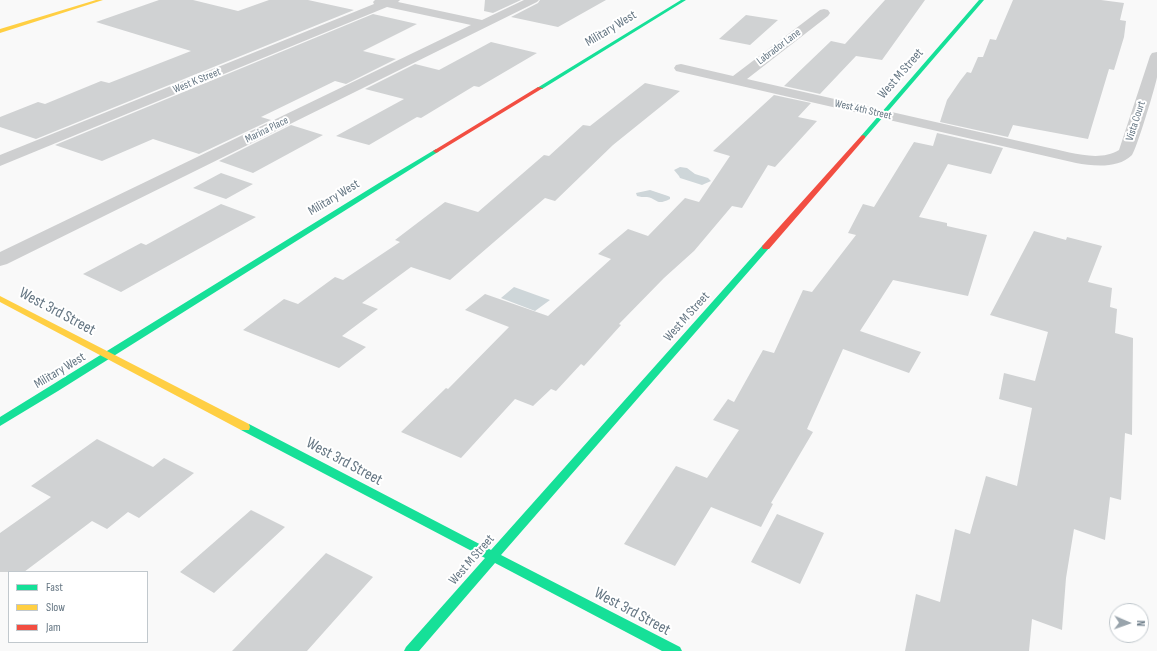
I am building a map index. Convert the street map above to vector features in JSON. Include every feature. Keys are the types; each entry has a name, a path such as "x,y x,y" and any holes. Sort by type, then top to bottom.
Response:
{"street":[{"path":"0,31 100,0"},
{"path":"372,0 390,2 483,24"},
{"name":"Marina Place","path":"0,260 533,0"},
{"name":"Military West","path":"0,422 110,356 320,221 684,0"},
{"name":"West M Street","path":"411,651 492,556 883,115 982,0"},
{"name":"West K Street","path":"0,162 390,2"},
{"name":"Labrador Lane","path":"734,81 824,12"},
{"name":"Vista Court","path":"1045,152 1092,160 1108,161 1120,158 1126,152 1157,56"},
{"name":"West 4th Street","path":"681,68 1045,152"},
{"name":"West 3rd Street","path":"0,299 675,651"}],"shaded area":[{"path":"680,167 687,168 695,174 708,178 711,181 702,185 680,178 674,170"},
{"path":"650,190 668,196 670,199 659,202 651,198 637,196 636,193"},
{"path":"514,287 550,300 535,311 501,298"}],"building":[{"path":"159,0 193,0 238,11 269,0 308,0 354,10 36,139 0,127 0,117 38,102 45,104 101,81 109,83 191,51 96,22"},
{"path":"485,0 521,0 493,13 484,11"},
{"path":"540,0 606,0 558,27 511,17 538,3"},
{"path":"885,0 925,0 882,60 856,56 820,94 784,86 831,41 845,44"},
{"path":"1013,0 1101,0 1124,3 1120,20 1126,21 1124,37 1114,70 1109,69 1088,139 1013,125 1008,137 940,122 947,100 967,72 971,73 978,57 983,57 990,39 996,40"},
{"path":"373,14 417,24 363,51 396,59 346,84 335,81 261,117 271,120 199,154 153,139 102,161 55,145"},
{"path":"746,15 778,20 750,45 719,39"},
{"path":"491,42 537,53 479,87 474,86 421,118 417,117 369,145 336,136 404,99 365,89 415,64 439,70"},
{"path":"645,83 680,91 613,145 555,201 545,198 450,280 411,267 362,303 378,309 342,336 366,347 339,368 243,330 284,299 298,304 335,277 343,280 400,242 395,240 445,202 478,212 544,155 549,156 583,125 590,126"},
{"path":"774,95 811,103 798,117 817,121 775,167 768,165 742,208 732,206 694,251 664,278 619,324 621,325 584,366 581,364 556,391 551,389 533,406 515,399 461,458 401,432 446,388 448,389 509,327 465,310 485,294 548,316 611,259 598,254 628,229 648,236 685,198 699,202 730,156 713,151"},
{"path":"291,125 323,135 253,173 219,161"},
{"path":"937,133 1003,148 991,174 948,164 919,217 947,223 947,226 987,235 968,296 893,280 860,331 921,352 909,373 843,349 807,429 813,432 771,503 773,504 761,527 711,507 675,566 624,544 676,466 707,478 739,430 713,420 728,399 734,402 763,350 774,353 803,290 812,292 856,235 848,233 863,204 874,207 914,142 933,146"},
{"path":"221,173 253,184 226,199 193,188"},
{"path":"221,204 256,217 121,292 83,274 141,243 146,245"},
{"path":"1034,231 1066,240 1067,237 1102,246 1088,282 1112,288 1110,307 1117,309 1115,333 1133,338 1132,435 1125,433 1121,500 1110,497 1105,540 1074,529 1066,578 1062,630 1032,619 1029,651 905,651 916,594 940,602 955,529 970,534 986,476 1017,486 1032,408 999,399 1004,373 1035,381 1048,332 990,315"},
{"path":"97,439 153,467 164,458 194,473 139,518 128,512 107,529 92,521 25,571 0,572 0,533 51,497 31,486"},
{"path":"251,510 285,527 214,593 180,572"},
{"path":"777,514 824,533 800,584 751,562"},
{"path":"326,553 373,577 307,651 232,651"}],"traffic: fast":[{"path":"540,88 684,0"},
{"path":"863,137 982,0"},
{"path":"0,422 436,151"},
{"path":"411,651 553,487 766,247"},
{"path":"245,427 675,651"}],"traffic: slow":[{"path":"0,31 101,0"},
{"path":"0,299 245,427"}],"traffic: jam":[{"path":"436,151 540,88"},
{"path":"766,247 863,137"}]}
